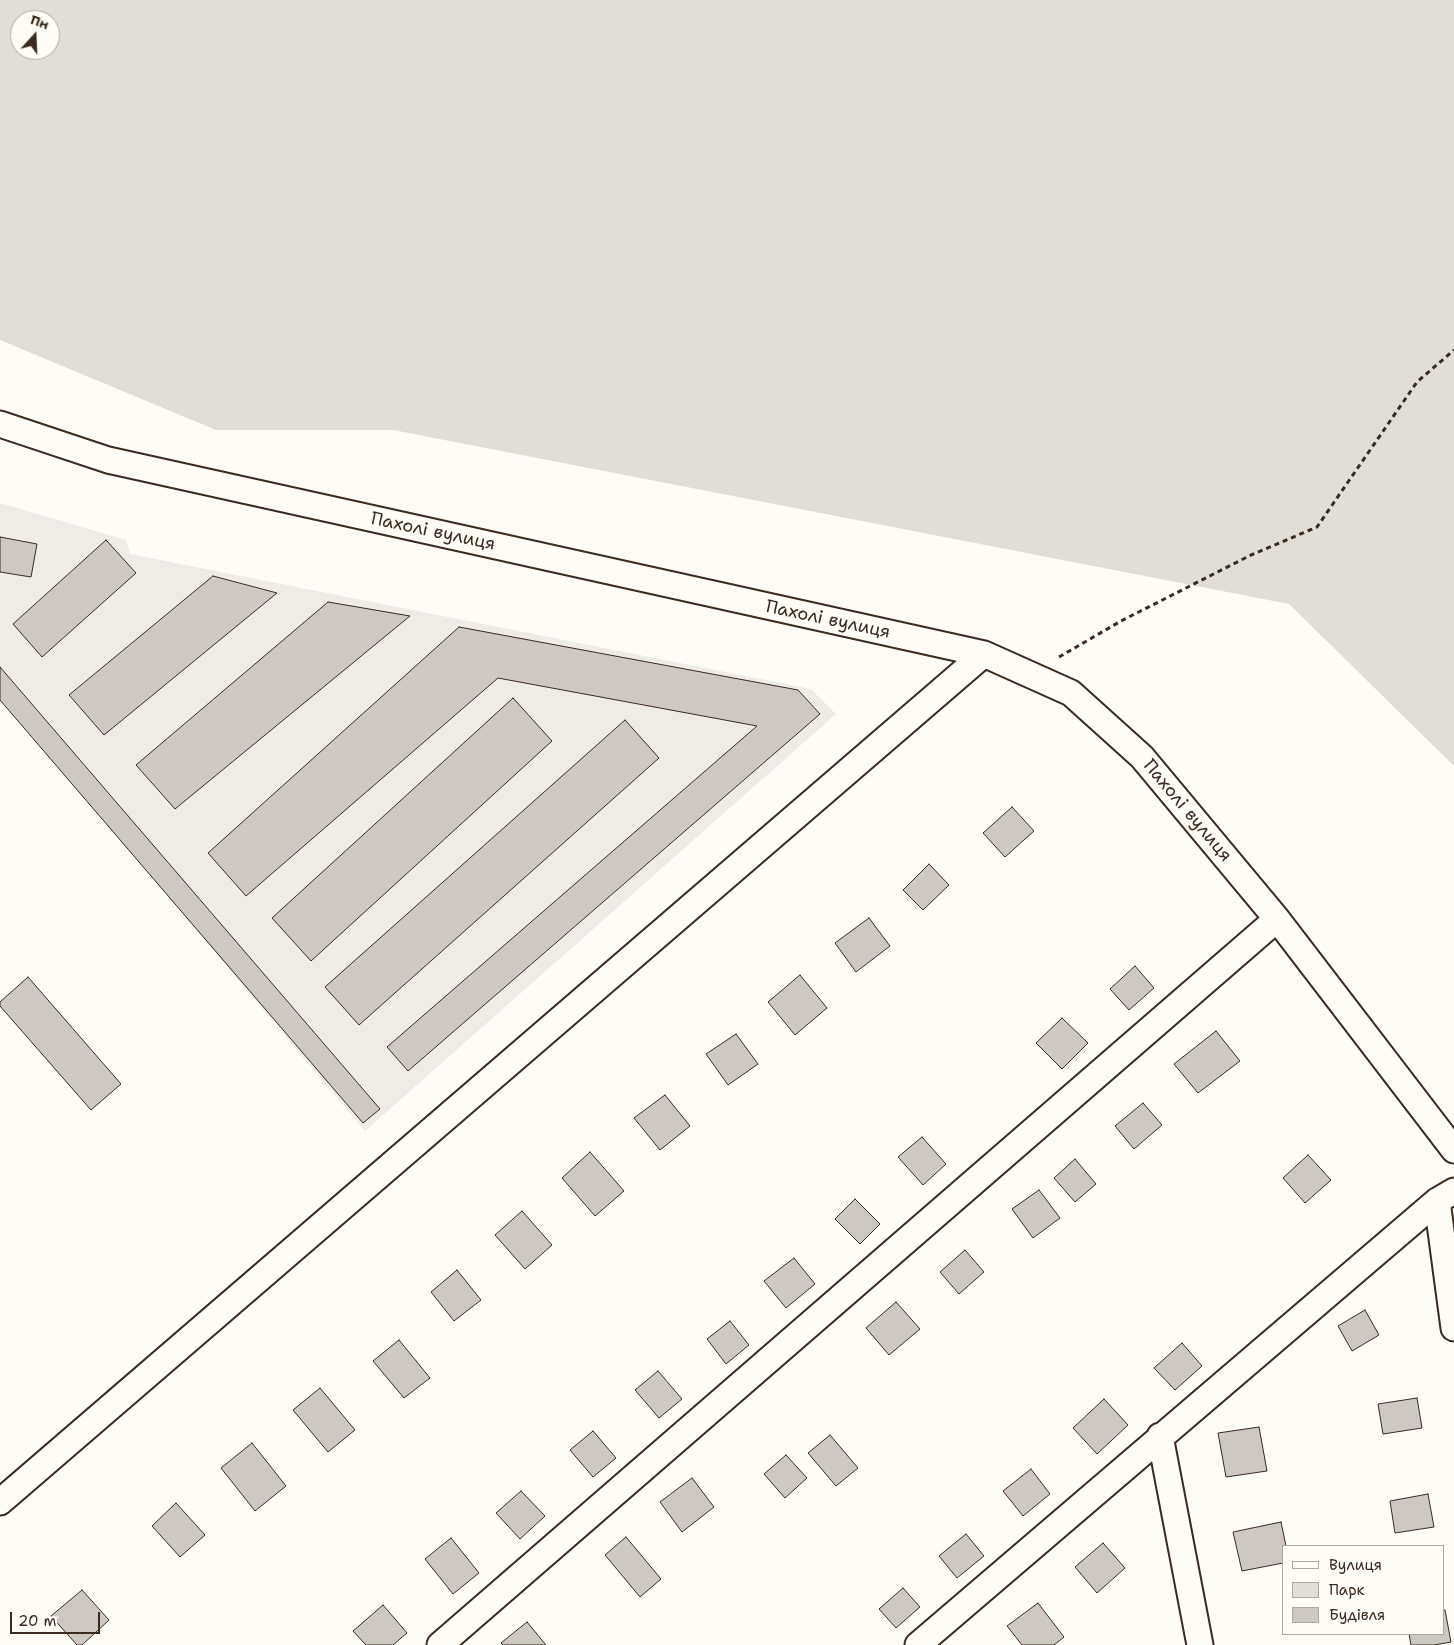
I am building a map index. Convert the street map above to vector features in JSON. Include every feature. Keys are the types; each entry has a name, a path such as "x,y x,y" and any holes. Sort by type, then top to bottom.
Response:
{"street":[{"name":"Пахолі вулиця","path":"0,424 108,460 984,654 1070,693 1142,757 1277,919 1454,1150"},
{"path":"0,1502 984,654"},
{"path":"452,1641 1277,919"},
{"path":"1446,1196 1454,1328"},
{"path":"918,1645 1160,1436 1446,1196"},
{"path":"1160,1436 1200,1645"}],"path":[{"path":"1029,674 1121,621 1251,555 1317,527 1417,382 1454,350"}],"shaded area":[{"path":"0,503 126,540 130,554 811,689 836,714 365,1131 0,697"}],"green space":[{"path":"0,0 1454,0 1454,766 1289,604 393,430 216,430 0,340"}],"building":[{"path":"0,537 37,544 31,577 0,572"},
{"path":"106,540 136,573 42,657 13,624"},
{"path":"213,576 277,593 104,735 69,695"},
{"path":"328,602 410,616 175,809 136,765"},
{"path":"459,627 798,690 820,714 408,1071 387,1047 757,726 498,678 246,896 208,853"},
{"path":"0,667 380,1109 363,1123 0,700"},
{"path":"513,698 552,741 311,961 272,918"},
{"path":"625,720 659,758 359,1025 325,987"},
{"path":"1012,807 1034,831 1005,857 983,833"},
{"path":"929,864 949,885 923,910 903,890"},
{"path":"869,918 890,946 856,972 835,943"},
{"path":"1135,966 1154,988 1129,1010 1110,989"},
{"path":"800,975 827,1008 795,1035 768,1002"},
{"path":"28,977 121,1084 91,1110 0,1006 0,1002"},
{"path":"1062,1018 1088,1043 1062,1069 1036,1043"},
{"path":"1216,1031 1240,1061 1198,1093 1174,1064"},
{"path":"736,1034 758,1064 728,1085 706,1054"},
{"path":"665,1095 690,1126 660,1150 634,1118"},
{"path":"1143,1103 1162,1125 1134,1149 1115,1126"},
{"path":"922,1137 946,1164 923,1185 898,1157"},
{"path":"590,1152 624,1191 595,1216 562,1178"},
{"path":"1308,1155 1331,1180 1305,1203 1283,1178"},
{"path":"1075,1159 1096,1184 1075,1202 1054,1178"},
{"path":"1039,1190 1060,1218 1033,1238 1012,1209"},
{"path":"855,1199 880,1224 860,1244 835,1219"},
{"path":"522,1211 552,1245 525,1269 495,1235"},
{"path":"965,1250 984,1272 959,1294 940,1272"},
{"path":"794,1258 815,1284 786,1308 764,1281"},
{"path":"457,1270 481,1300 454,1321 431,1292"},
{"path":"896,1302 920,1329 889,1355 866,1328"},
{"path":"1365,1310 1379,1335 1352,1351 1338,1326"},
{"path":"730,1321 749,1345 726,1364 707,1339"},
{"path":"399,1340 430,1378 404,1398 373,1361"},
{"path":"1182,1343 1202,1366 1175,1390 1154,1368"},
{"path":"658,1371 682,1399 659,1418 635,1390"},
{"path":"320,1388 355,1430 328,1452 293,1410"},
{"path":"1417,1398 1422,1428 1383,1434 1378,1404"},
{"path":"1104,1399 1128,1425 1097,1454 1073,1428"},
{"path":"1259,1427 1267,1471 1226,1477 1218,1433"},
{"path":"593,1431 616,1458 593,1477 570,1450"},
{"path":"830,1435 858,1468 836,1486 808,1453"},
{"path":"252,1443 286,1486 255,1511 221,1468"},
{"path":"786,1455 807,1478 785,1498 764,1474"},
{"path":"1031,1469 1050,1494 1023,1516 1003,1491"},
{"path":"692,1478 714,1507 682,1532 660,1502"},
{"path":"521,1491 545,1516 520,1539 496,1513"},
{"path":"1428,1494 1434,1527 1395,1533 1390,1501"},
{"path":"176,1503 205,1535 180,1557 152,1526"},
{"path":"1281,1522 1286,1545 1282,1545 1282,1563 1242,1571 1233,1532"},
{"path":"966,1534 984,1556 957,1578 939,1556"},
{"path":"626,1537 661,1579 640,1597 605,1555"},
{"path":"451,1538 479,1573 453,1594 425,1559"},
{"path":"1103,1543 1125,1568 1097,1593 1075,1567"},
{"path":"903,1588 920,1607 896,1628 879,1609"},
{"path":"82,1590 109,1620 82,1645 77,1645 51,1616"},
{"path":"1038,1603 1064,1637 1054,1645 1022,1645 1007,1626"},
{"path":"383,1605 407,1633 393,1645 366,1645 353,1631"},
{"path":"1445,1610 1451,1642 1434,1645 1411,1645 1409,1635 1444,1635"},
{"path":"527,1622 546,1645 503,1645 501,1643"}]}
